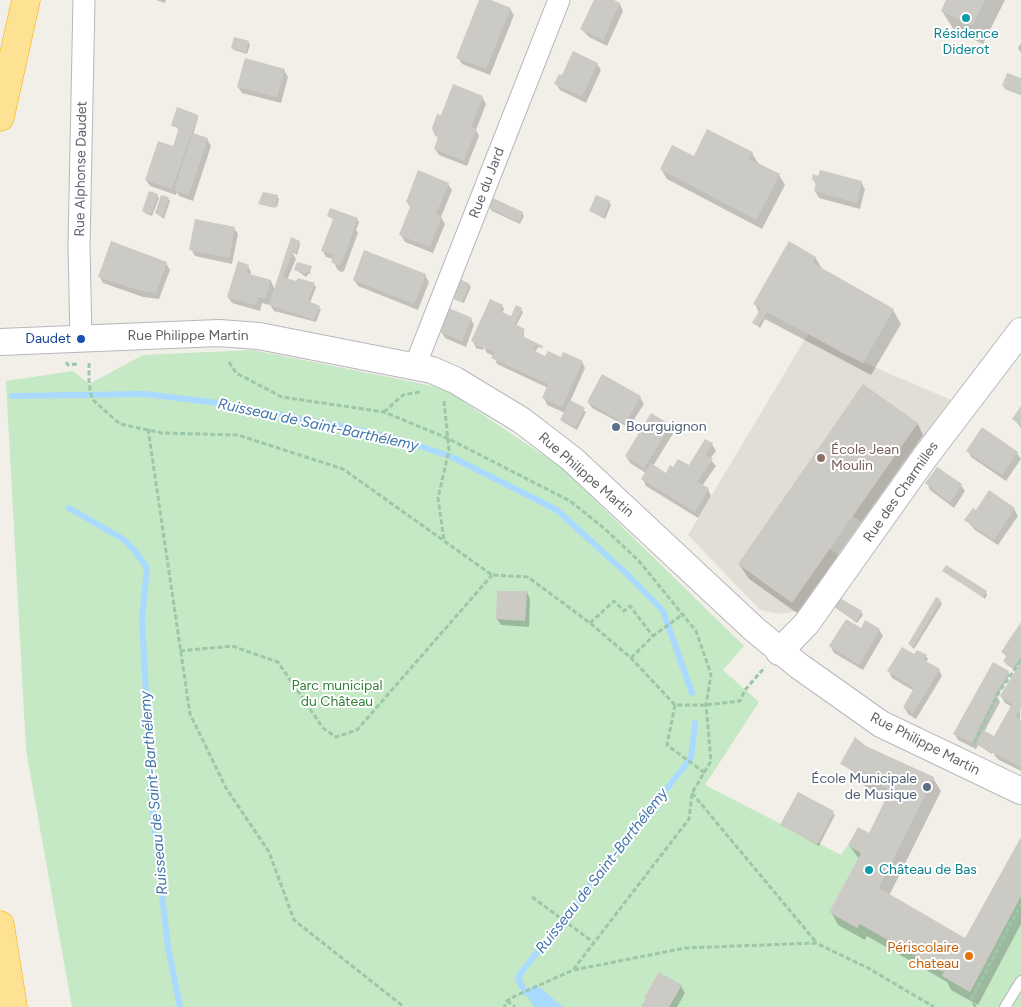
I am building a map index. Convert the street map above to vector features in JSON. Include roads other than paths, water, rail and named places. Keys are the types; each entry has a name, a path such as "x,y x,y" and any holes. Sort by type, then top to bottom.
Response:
{"highway":[{"path":"0,116 26,0"},
{"path":"0,925 13,1007"}],"street":[{"name":"Rue Alphonse Daudet","path":"84,0 80,282 85,351"},
{"name":"Rue du Jard","path":"415,366 559,0"},
{"name":"Rue des Charmilles","path":"779,652 807,623 925,457 1021,330"},
{"name":"Rue Philippe Martin","path":"0,342 85,351 220,333 259,336 415,366 432,370 455,380 522,420 572,459 779,652 881,724 1021,791"}],"lane":[{"path":"1005,1007 1021,981"}],"water":[{"path":"536,984 564,1007 534,1007 525,992"}],"waterway":[{"name":"Ruisseau de Saint-Barthélemy","path":"12,396 145,394 218,403 355,429 414,444 452,457 557,510 627,574 663,611 692,693"},
{"name":"Ruisseau de Saint-Barthélemy","path":"69,508 123,539 147,568 142,619 152,806 168,947 180,1007"},
{"name":"Ruisseau de Saint-Barthélemy","path":"532,996 525,992 518,979 520,974 691,758 695,723"}],"place":[{"name":"Résidence Diderot","path":"966,18"},
{"name":"Daudet","path":"81,339"},
{"name":"Bourguignon","path":"616,427"},
{"name":"École Jean Moulin","path":"821,458"},
{"name":"École Municipale de Musique","path":"927,787"},
{"name":"Château de Bas","path":"869,870"},
{"name":"Périscolaire chateau","path":"969,956"}],"park label":[{"name":"Parc municipal du Château","path":"337,694"}]}
